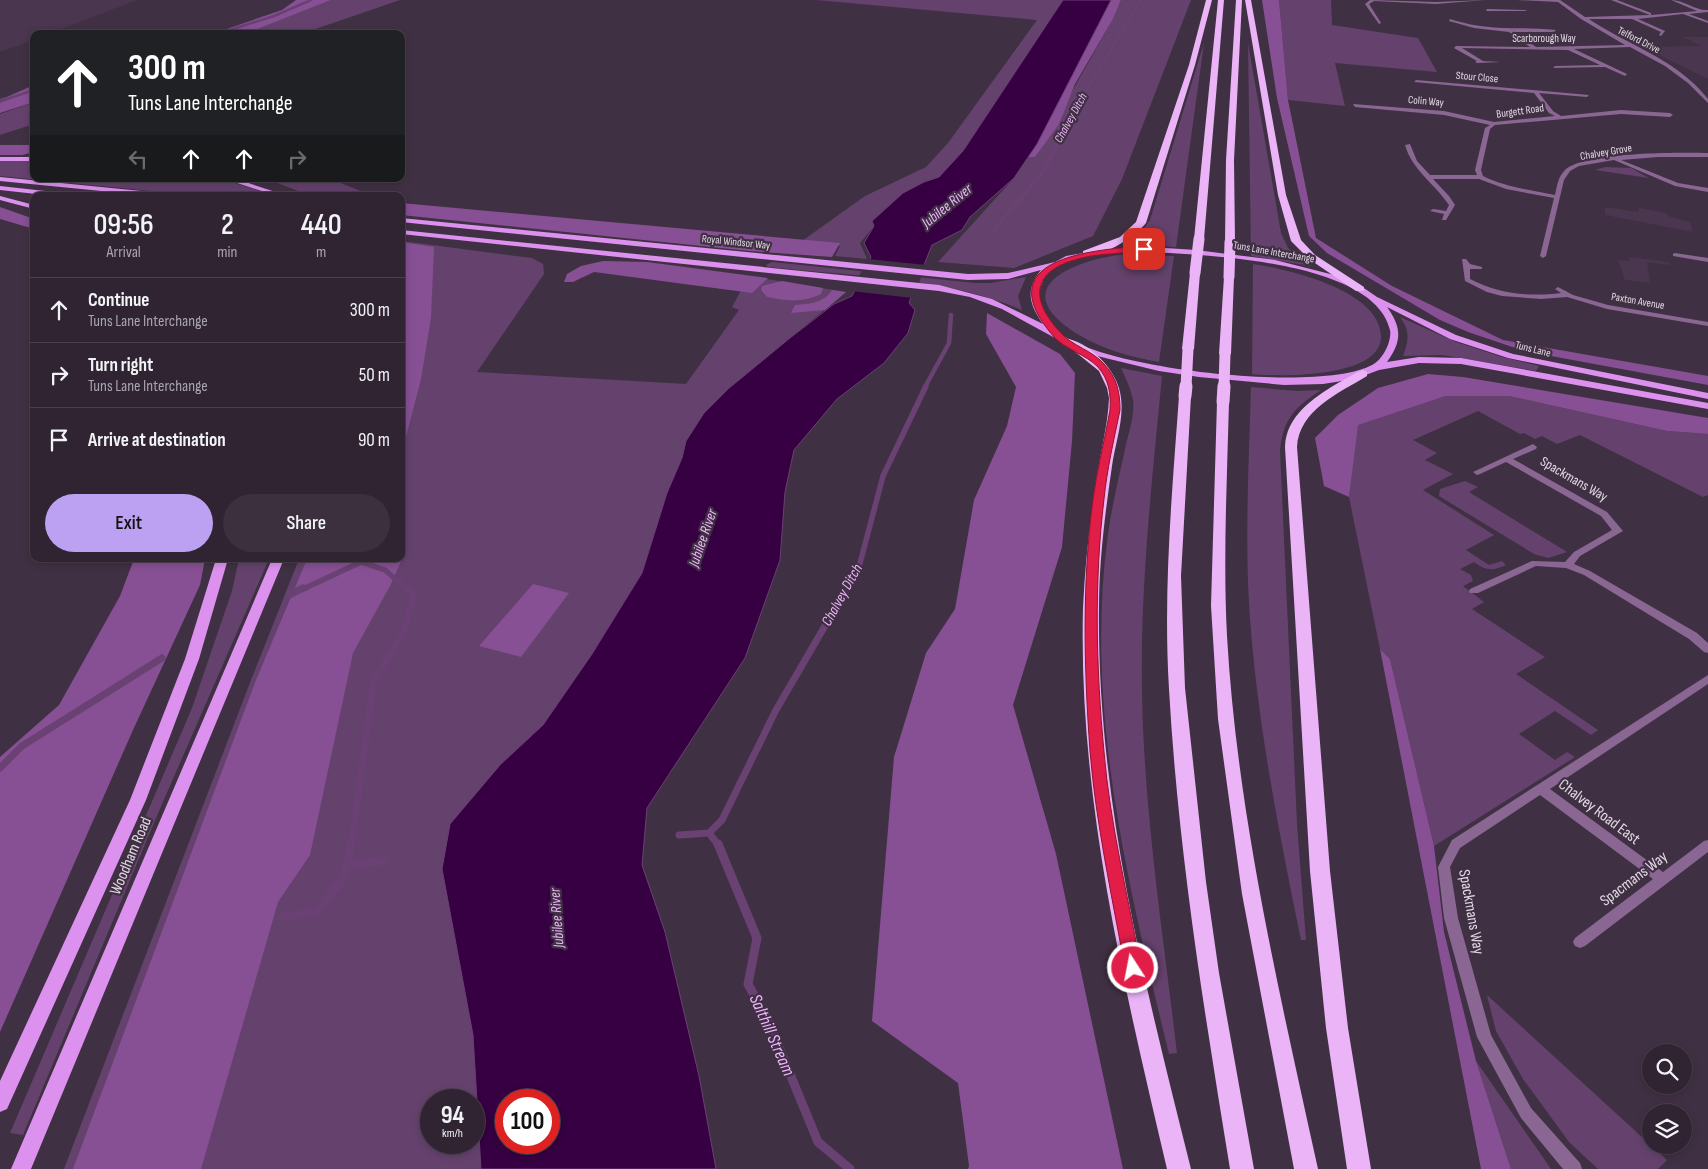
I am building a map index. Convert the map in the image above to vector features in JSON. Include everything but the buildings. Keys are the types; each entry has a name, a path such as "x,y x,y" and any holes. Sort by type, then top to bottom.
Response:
{"highway":[{"path":"1086,253 1121,240 1131,234 1141,223 1192,65 1209,0"},
{"path":"1221,0 1188,349 1174,576 1177,688 1192,844 1207,964 1242,1169"},
{"path":"1238,0 1230,160 1230,242 1223,402 1219,636 1226,716 1247,872 1271,1001 1306,1169"},
{"path":"1248,0 1282,195 1296,240 1312,257 1361,290"},
{"path":"1064,339 1086,352 1101,366 1112,382 1116,395 1099,499 1091,608 1097,752 1118,895 1179,1169"},
{"path":"1359,1169 1337,1028 1320,870 1291,452 1293,432 1306,413 1323,399 1370,370"}],"main road":[{"path":"0,159 30,160"},
{"path":"0,179 30,182"},
{"path":"30,182 132,192"},
{"path":"242,182 272,192"},
{"path":"0,188 36,192"},
{"path":"0,198 30,206"},
{"name":"Royal Windsor Way","path":"405,220 941,274 999,277 1067,259"},
{"name":"Royal Windsor Way","path":"405,232 929,287 963,293 996,304 1064,339"},
{"name":"Tuns Lane Interchange","path":"1064,339 1038,307 1034,294 1040,277 1052,267 1067,259 1086,253 1114,249 1156,249 1262,261 1311,270 1361,290 1381,306 1390,318 1395,331 1391,348 1370,370"},
{"name":"Tuns Lane","path":"1361,290 1453,337 1511,356 1708,396"},
{"path":"1064,339 1134,364 1260,381 1302,382 1370,370"},
{"name":"Tuns Lane","path":"1370,370 1419,360 1461,361 1708,406"},
{"name":"Woodham Road","path":"0,1102 138,800 192,659 221,562"},
{"name":"Woodham Road","path":"21,1169 277,562"}],"street":[{"path":"1376,20 1367,4 1373,0 1484,0"},
{"path":"1476,0 1495,10"},
{"path":"1519,0 1557,1"},
{"path":"1613,0 1655,16"},
{"path":"1673,0 1705,11"},
{"name":"Telford Drive","path":"1557,1 1581,18 1667,65 1690,82 1708,102"},
{"path":"1487,10 1525,11"},
{"path":"1581,18 1632,18 1705,11"},
{"path":"1682,13 1708,22"},
{"path":"1632,18 1663,32 1660,35"},
{"path":"1450,20 1459,24 1554,31"},
{"path":"1508,29 1535,49"},
{"name":"Scarborough Way","path":"1482,62 1455,46 1535,49 1632,46"},
{"path":"1569,48 1625,75"},
{"path":"1472,63 1499,62"},
{"path":"1557,65 1609,66"},
{"name":"Stour Close","path":"1416,81 1587,96"},
{"path":"1536,92 1551,112 1559,116"},
{"name":"Colin Way","path":"1355,105 1444,113 1494,124"},
{"name":"Burgett Road","path":"1480,177 1478,170 1488,128 1494,124 1559,116 1621,112 1653,112 1670,115"},
{"path":"1408,145 1410,156 1415,164 1430,177 1452,204 1446,216 1433,210"},
{"name":"Chalvey Grove","path":"1543,256 1561,180 1568,170 1616,159 1662,154 1708,155"},
{"path":"1410,156 1420,157"},
{"path":"1616,159 1677,185 1708,190"},
{"path":"1430,177 1480,177 1492,184 1557,197"},
{"path":"1675,255 1708,260"},
{"name":"Paxton Avenue","path":"1480,268 1466,263 1468,280 1482,289 1537,298 1565,295"},
{"name":"Paxton Avenue","path":"1558,289 1565,295 1597,305 1708,324"},
{"name":"Spackmans Way","path":"1477,472 1508,460 1533,447"},
{"name":"Spackmans Way","path":"1508,460 1604,514 1618,531 1577,554 1568,565"},
{"path":"1474,591 1535,563 1568,565 1587,573 1694,636 1708,649"},
{"name":"Spackmans Way","path":"1574,1169 1526,1113 1484,1037 1451,918 1444,867 1456,844 1708,679"},
{"name":"Chalvey Road East","path":"1541,789 1662,879"},
{"name":"Spacmans Way","path":"1580,942 1708,845"}],"shaded area":[{"path":"0,0 137,0 59,30 30,30 30,41 0,52"},
{"path":"296,0 331,0 255,30 224,30 282,10"},
{"path":"331,0 400,0 313,30 255,30"},
{"path":"816,0 1063,0 963,151 939,177 924,182 874,226 860,243 867,259 835,256 840,246 802,241 865,196 926,167 948,143 1037,20"},
{"path":"1111,0 1121,0 1113,19 1075,84 1059,124 1035,157 1028,157"},
{"path":"1121,0 1191,0 1122,179 1093,236 1014,268 938,262 1014,178 1028,157 1035,157 1113,19"},
{"path":"1262,0 1279,0 1288,100 1316,238 1392,286 1503,340 1708,376 1708,385 1524,351 1468,332 1440,320 1327,253 1309,236 1277,98"},
{"path":"1279,0 1331,0 1332,25 1418,38 1437,72 1335,63 1345,106 1288,100"},
{"path":"1683,37 1708,37 1708,79 1643,47 1701,46"},
{"path":"1204,43 1176,247 1123,244 1140,234 1150,220"},
{"path":"1248,43 1281,233 1288,248 1311,266 1251,256"},
{"path":"30,87 30,103 0,113 0,100"},
{"path":"30,103 30,125 0,135 0,114"},
{"path":"0,145 30,145 30,153 0,155"},
{"path":"0,161 30,161 30,179 0,176"},
{"path":"1605,167 1631,168 1649,178 1595,170"},
{"path":"60,182 232,182 263,192 161,192"},
{"path":"275,182 338,182 363,192 301,192"},
{"path":"405,203 840,243 832,257 750,251 405,215"},
{"path":"0,207 30,218 30,228 0,219"},
{"path":"1605,207 1638,212 1639,208 1667,213 1668,216 1690,222 1693,232 1605,215"},
{"path":"405,242 532,258 543,264 544,274 477,372 686,384 739,310 732,307 749,276 846,292 728,389 704,413 686,441 682,458 667,493 642,573 592,654 543,725 500,765 473,1035 476,1089 420,1089 420,1154 480,1154 481,1169 64,1169 298,562 405,562"},
{"path":"405,243 434,247 431,318 421,379 405,441"},
{"path":"1125,254 1174,256 1159,362 1118,352 1088,340 1057,318 1047,303 1046,290 1054,279 1068,270 1105,257"},
{"path":"1628,257 1669,262 1671,265 1647,262 1650,283 1625,280 1618,260 1630,261"},
{"path":"603,261 647,262 768,278 752,293 594,272 573,282 564,282 567,274 581,266"},
{"path":"772,262 975,283 991,283 1026,277 1018,296 1022,310 993,299 930,284 768,267 766,265"},
{"path":"1253,264 1287,271 1330,285 1366,306 1377,321 1381,337 1377,350 1365,361 1347,368 1327,372 1284,375 1252,374"},
{"path":"782,281 823,288 821,294 814,297 794,300 767,297 761,290 762,286"},
{"path":"832,290 846,292 825,310 791,313 795,305 811,303 825,298"},
{"path":"987,313 1060,354 1075,373 1072,441 1062,547 1013,705 1056,854 1123,1169 968,1169 958,1083 872,1021 894,757 926,653 955,609 974,500 1007,426 1016,387 986,334"},
{"path":"1400,317 1456,342 1502,357 1539,366 1536,371 1443,355 1403,356 1408,336 1406,327"},
{"path":"1121,368 1162,376 1145,573 1142,692 1150,828 1177,1053 1169,1054 1125,861 1114,796 1106,730 1102,665 1102,599 1108,534 1133,412 1131,392"},
{"path":"1428,374 1463,377 1708,418 1708,434 1667,431 1509,396 1446,396 1358,425 1349,497 1324,486 1315,438 1338,415 1378,388"},
{"path":"1251,387 1297,391 1321,390 1297,408 1287,422 1280,451 1297,824 1306,940 1301,940 1276,814 1262,730 1252,646 1247,549"},
{"path":"1446,396 1509,396 1667,431 1708,434 1708,495 1703,497 1580,435 1557,444 1542,436 1535,439 1524,433 1520,434 1478,411 1413,440 1437,453 1425,460 1453,474 1423,490 1494,535 1466,550 1489,565 1502,561 1506,565 1490,569 1474,562 1460,569 1471,575 1473,581 1463,586 1484,602 1472,609 1545,657 1516,674 1598,730 1591,735 1555,711 1519,734 1555,760 1567,752 1575,757 1434,846 1390,659 1380,649 1349,497 1357,425"},
{"path":"1465,481 1478,487 1469,492 1567,552 1548,558 1534,554 1439,496 1440,489"},
{"path":"133,562 204,562 200,585 133,730 0,1032 0,757 59,705 120,596"},
{"path":"238,562 268,562 159,811 23,1135 10,1133 192,708 232,591"},
{"path":"306,562 401,562 391,584 353,653 310,855 278,902 201,1169 73,1169 256,680"},
{"path":"533,584 569,593 521,657 479,646"},
{"path":"1380,649 1390,659 1434,846 1444,932 1476,1061 1511,1169 1481,1169"},
{"path":"1487,995 1642,1137 1642,1154 1660,1154 1667,1160 1658,1169 1598,1169 1569,1142 1523,1079 1496,1031"},
{"path":"1476,1061 1551,1169 1511,1169"}],"water":[{"name":"Jubilee River","path":"1063,0 1111,0 1037,144 1014,178 970,217 962,230 932,245 909,303 915,310 908,333 884,363 837,399 794,450 785,492 780,560 745,658 647,808 642,865 665,932 699,1076 716,1169 481,1169 480,1154 485,1154 485,1089 476,1089 473,1035 442,869 450,824 500,765 543,725 592,654 642,573 667,493 682,458 686,441 704,413 728,389 790,338 834,304 852,296 871,257 864,243 874,226 872,221 903,193 924,182 939,177 963,151"}],"pier":[{"path":"868,259 926,265 913,298 851,291"}],"waterway":[{"path":"230,30 274,16 311,0"},
{"name":"Chalvey Ditch","path":"1080,101 1141,0"},
{"path":"1,101 30,91"},
{"path":"0,101 5,99"},
{"name":"Chalvey Ditch","path":"996,227 1041,175 1081,99"},
{"name":"Chalvey Ditch","path":"993,231 997,226"},
{"name":"Chalvey Ditch","path":"925,387 949,343 951,315"},
{"name":"Chalvey Ditch","path":"846,590 859,567 883,476 926,386"},
{"path":"301,590 361,562 385,570 408,590"},
{"path":"289,595 303,588"},
{"path":"351,846 374,680 403,634 414,595 406,588"},
{"name":"Chalvey Ditch","path":"709,833 722,820 776,710 847,588"},
{"path":"0,768 22,746 162,658"},
{"path":"679,835 709,833"},
{"name":"Salthill Stream","path":"709,833 719,846"},
{"path":"283,917 317,912 344,877 351,844"},
{"name":"Salthill Stream","path":"719,846 757,938 748,984 769,1023 818,1142 850,1169"},
{"path":"348,864 385,861"}],"route":[{"path":"1133,968 1117,886 1097,752 1092,653 1091,608 1099,499 1116,395 1108,374 1094,358 1058,336 1038,307 1034,294 1040,277 1046,271 1067,259 1086,253 1114,249 1144,249"}]}
